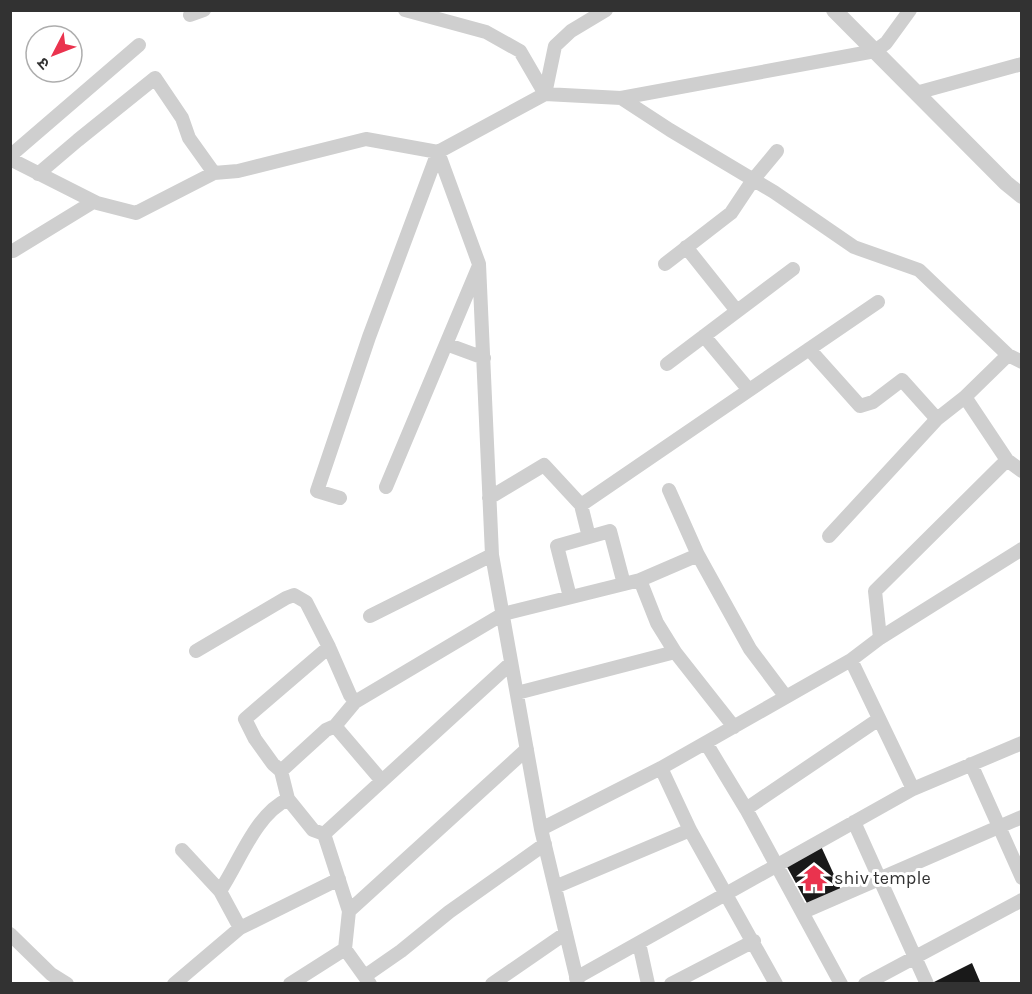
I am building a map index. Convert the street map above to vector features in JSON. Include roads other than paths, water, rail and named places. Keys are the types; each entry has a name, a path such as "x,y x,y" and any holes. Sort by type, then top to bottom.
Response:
{"street":[{"path":"190,15 204,10"},
{"path":"405,10 445,15 486,32 520,51 545,94"},
{"path":"545,94 555,46 606,10"},
{"path":"834,10 1006,183 1022,196"},
{"path":"139,45 10,157 93,202 136,213 214,173 238,171 366,139 438,152 545,94 621,98 875,51 886,43 910,10"},
{"path":"916,93 1022,64"},
{"path":"38,174 155,78 182,118 189,138 214,173"},
{"path":"621,98 753,180 854,247 919,270 1008,355 1022,362"},
{"path":"665,264 731,213 753,180 777,151"},
{"path":"438,152 479,264 492,555 541,829 577,981 639,943 913,789 1022,743"},
{"path":"340,498 317,491 369,337 438,152"},
{"path":"13,251 93,202"},
{"path":"686,248 737,312"},
{"path":"386,487 479,264"},
{"path":"667,364 793,269"},
{"path":"581,505 878,302"},
{"path":"704,336 749,390"},
{"path":"446,344 483,358"},
{"path":"809,349 860,406 873,402 902,380 937,419"},
{"path":"829,536 937,419 965,397 1008,355"},
{"path":"965,397 1006,460 1022,471"},
{"path":"880,638 875,591 1006,460"},
{"path":"489,498 544,465 581,505 589,537"},
{"path":"669,490 698,555 750,649 786,697"},
{"path":"570,597 557,546 610,531 624,584"},
{"path":"541,829 661,768 851,660 880,638 1022,549"},
{"path":"370,616 492,555"},
{"path":"281,771 326,730 335,726 356,702 503,614 640,580 698,555"},
{"path":"640,580 657,623 675,652 734,727"},
{"path":"196,651 294,595 306,602 330,647 350,695 356,702"},
{"path":"324,834 313,830 288,799 281,771 255,739 245,719 330,647"},
{"path":"517,693 675,652"},
{"path":"851,660 913,789"},
{"path":"324,834 511,663"},
{"path":"746,809 879,719"},
{"path":"335,726 382,782"},
{"path":"706,742 746,809 841,984"},
{"path":"350,911 527,749"},
{"path":"971,764 1022,878"},
{"path":"661,768 690,830 776,984"},
{"path":"220,891 234,870 255,829 280,803 288,799"},
{"path":"803,912 1022,816"},
{"path":"854,822 927,984"},
{"path":"555,886 690,830"},
{"path":"324,834 350,911 345,949 368,980 449,912 545,844"},
{"path":"182,850 220,891 240,928"},
{"path":"174,984 240,928 339,879"},
{"path":"865,984 1022,900"},
{"path":"492,984 566,933"},
{"path":"10,934 51,974 67,984"},
{"path":"671,984 754,941"},
{"path":"639,943 648,984"},
{"path":"290,984 345,949"}],"place":[{"name":"shiv temple","path":"814,878"}]}
